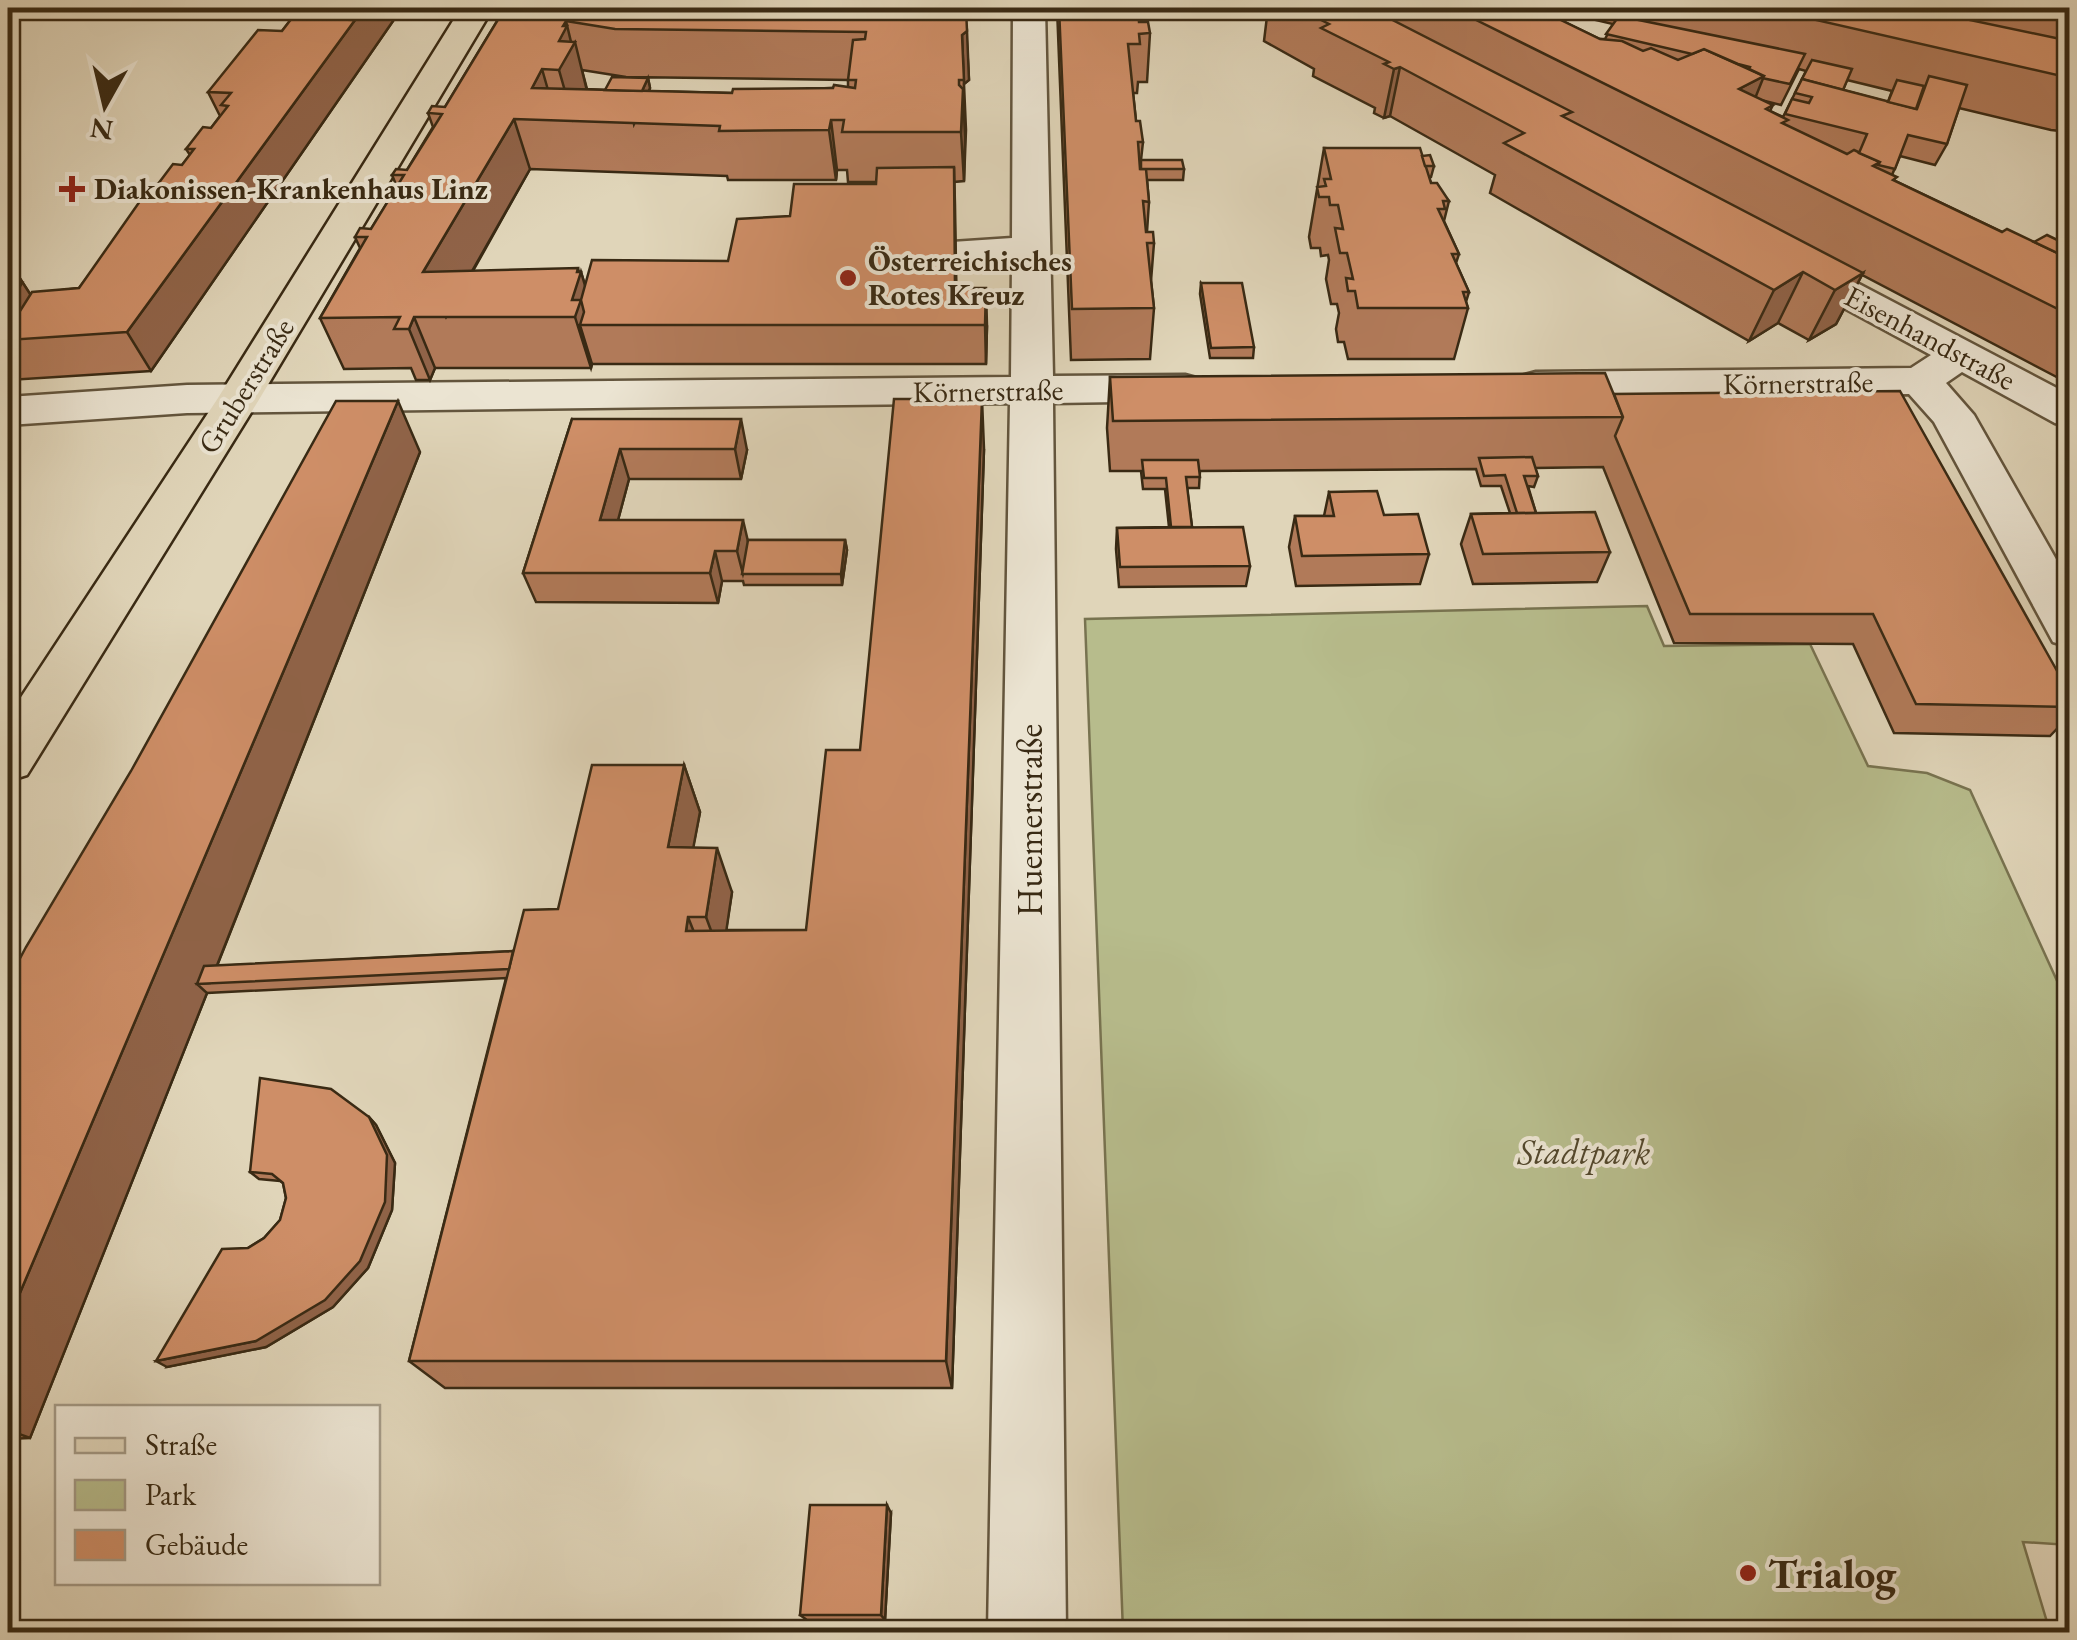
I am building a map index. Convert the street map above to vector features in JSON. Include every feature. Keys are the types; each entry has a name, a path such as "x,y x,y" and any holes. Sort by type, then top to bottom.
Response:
{"main road":[{"name":"Gruberstraße","path":"8,760 239,398 476,8"}],"street":[{"name":"Huemerstraße","path":"1027,1632 1032,390 1028,8"},
{"name":"Eisenhandstraße","path":"1750,242 2070,413"},
{"path":"966,250 1031,250"},
{"name":"Körnerstraße","path":"1503,386 1920,381 1960,355"},
{"path":"1920,381 1952,415 2070,629"},
{"name":"Körnerstraße","path":"8,411 239,398 1223,388"},
{"path":"314,452 344,397"}],"green space":[{"name":"Stadtpark","path":"1647,606 1664,646 1810,644 1868,766 1927,773 1970,790 2069,1007 2069,1545 2023,1542 2050,1632 1123,1632 1085,619"}],"building":[{"path":"505,8 966,8 967,31 962,35 964,80 959,80 963,89 961,132 842,132 844,120 831,120 829,130 719,131 720,126 514,119 423,272 578,268 577,272 581,272 572,300 581,300 575,317 414,317 409,329 394,329 400,317 320,318 367,237 355,237 360,228 371,229 404,175 392,175 396,169 407,170 442,114 428,113 432,106 445,107","holes":["566,21 615,29 866,32 865,39 853,40 848,80 856,80 855,88 834,85 733,89 732,93 532,88 542,69 559,70 575,42 559,41"]},
{"path":"1059,8 1138,8 1139,22 1148,22 1150,33 1139,34 1140,44 1128,44 1136,121 1140,121 1143,142 1138,142 1140,169 1146,169 1146,232 1153,232 1154,243 1147,243 1154,308 1072,309"},
{"path":"1297,8 1369,8 1572,112 1562,116 1863,273 1835,290 1803,272 1774,290 1504,143 1524,133 1400,67 1394,69 1384,64 1389,62 1321,28 1329,24"},
{"path":"1452,8 1536,8 1600,39 1622,41 1643,51 1651,48 1678,60 1704,49 1764,76 1739,89 1773,105 1766,109 1788,120 1782,123 1847,154 1854,150 1880,162 1873,166 1897,177 1893,180 2002,232 2007,229 2070,259 2065,263 2070,265 2070,315"},
{"path":"1764,8 1913,8 2070,41 2070,78"},
{"path":"1619,16 1805,54 1790,84 1762,78 1750,67 1704,49 1692,54 1606,34"},
{"path":"292,18 355,20 127,332 8,340 8,330 32,292 79,288 152,184 158,184 173,164 182,165 194,149 186,149 203,127 211,128 228,106 221,105 231,93 208,92 258,30 282,31"},
{"path":"1812,60 1852,69 1843,90 1802,79"},
{"path":"1929,76 1967,85 1947,144 1908,135 1895,169 1878,165 1880,162 1859,153 1867,134 1785,114 1792,99 1809,103 1812,97 1795,93 1802,79 1917,109"},
{"path":"612,77 648,78 642,91 605,90"},
{"path":"1897,80 1924,86 1916,109 1888,102"},
{"path":"1324,148 1420,148 1431,183 1437,183 1449,201 1443,201 1445,209 1438,209 1459,254 1452,254 1469,292 1463,292 1468,308 1358,308 1355,291 1348,291 1346,278 1353,279 1347,253 1340,253 1335,228 1343,229 1338,205 1330,205 1329,197 1319,197 1317,187 1326,186 1324,179 1331,179"},
{"path":"1430,155 1434,166 1425,166 1422,156"},
{"path":"1141,160 1182,160 1184,169 1141,169"},
{"name":"Österreichisches Rotes Kreuz","path":"954,167 955,288 986,288 985,325 580,325 584,312 581,300 592,260 728,261 737,219 790,216 794,184 876,184 877,168"},
{"path":"2047,235 2070,246 2070,259 2034,242"},
{"path":"22,283 8,306 8,285"},
{"path":"1201,283 1242,283 1254,347 1211,348"},
{"path":"1605,373 1623,417 1113,421 1110,377"},
{"path":"1900,391 2070,694 2070,707 1916,704 1873,614 1690,614 1615,436 1623,417 1614,394"},
{"path":"894,399 982,399 946,1361 409,1361 524,910 558,909 592,765 684,765 668,847 717,848 706,917 688,917 686,931 806,930 826,750 860,750"},
{"path":"336,401 398,401 8,1321 8,981 131,771"},
{"path":"572,419 741,419 735,449 620,449 600,520 743,520 737,551 715,551 710,573 523,573"},
{"path":"1532,457 1538,476 1524,476 1536,513 1517,513 1505,475 1484,476 1479,458"},
{"path":"1142,460 1198,460 1200,477 1186,477 1192,527 1171,527 1166,478 1144,478"},
{"path":"1377,491 1384,515 1418,514 1429,554 1302,556 1295,516 1334,516 1329,492"},
{"path":"1595,512 1610,552 1483,554 1471,514"},
{"path":"1243,527 1250,566 1120,567 1117,528"},
{"path":"748,540 845,540 841,574 742,574"},
{"path":"513,951 509,969 197,984 204,966"},
{"path":"260,1078 331,1089 369,1117 387,1155 385,1202 360,1261 325,1300 256,1341 156,1361 222,1249 248,1248 264,1238 280,1220 286,1198 283,1183 272,1174 250,1172"},
{"path":"810,1505 887,1505 881,1615 800,1615"}],"place":[{"name":"Diakonissen-Krankenhaus Linz","path":"72,189"},
{"name":"Österreichisches Rotes Kreuz","path":"848,278"},
{"name":"Trialog","path":"1748,1573"}]}
